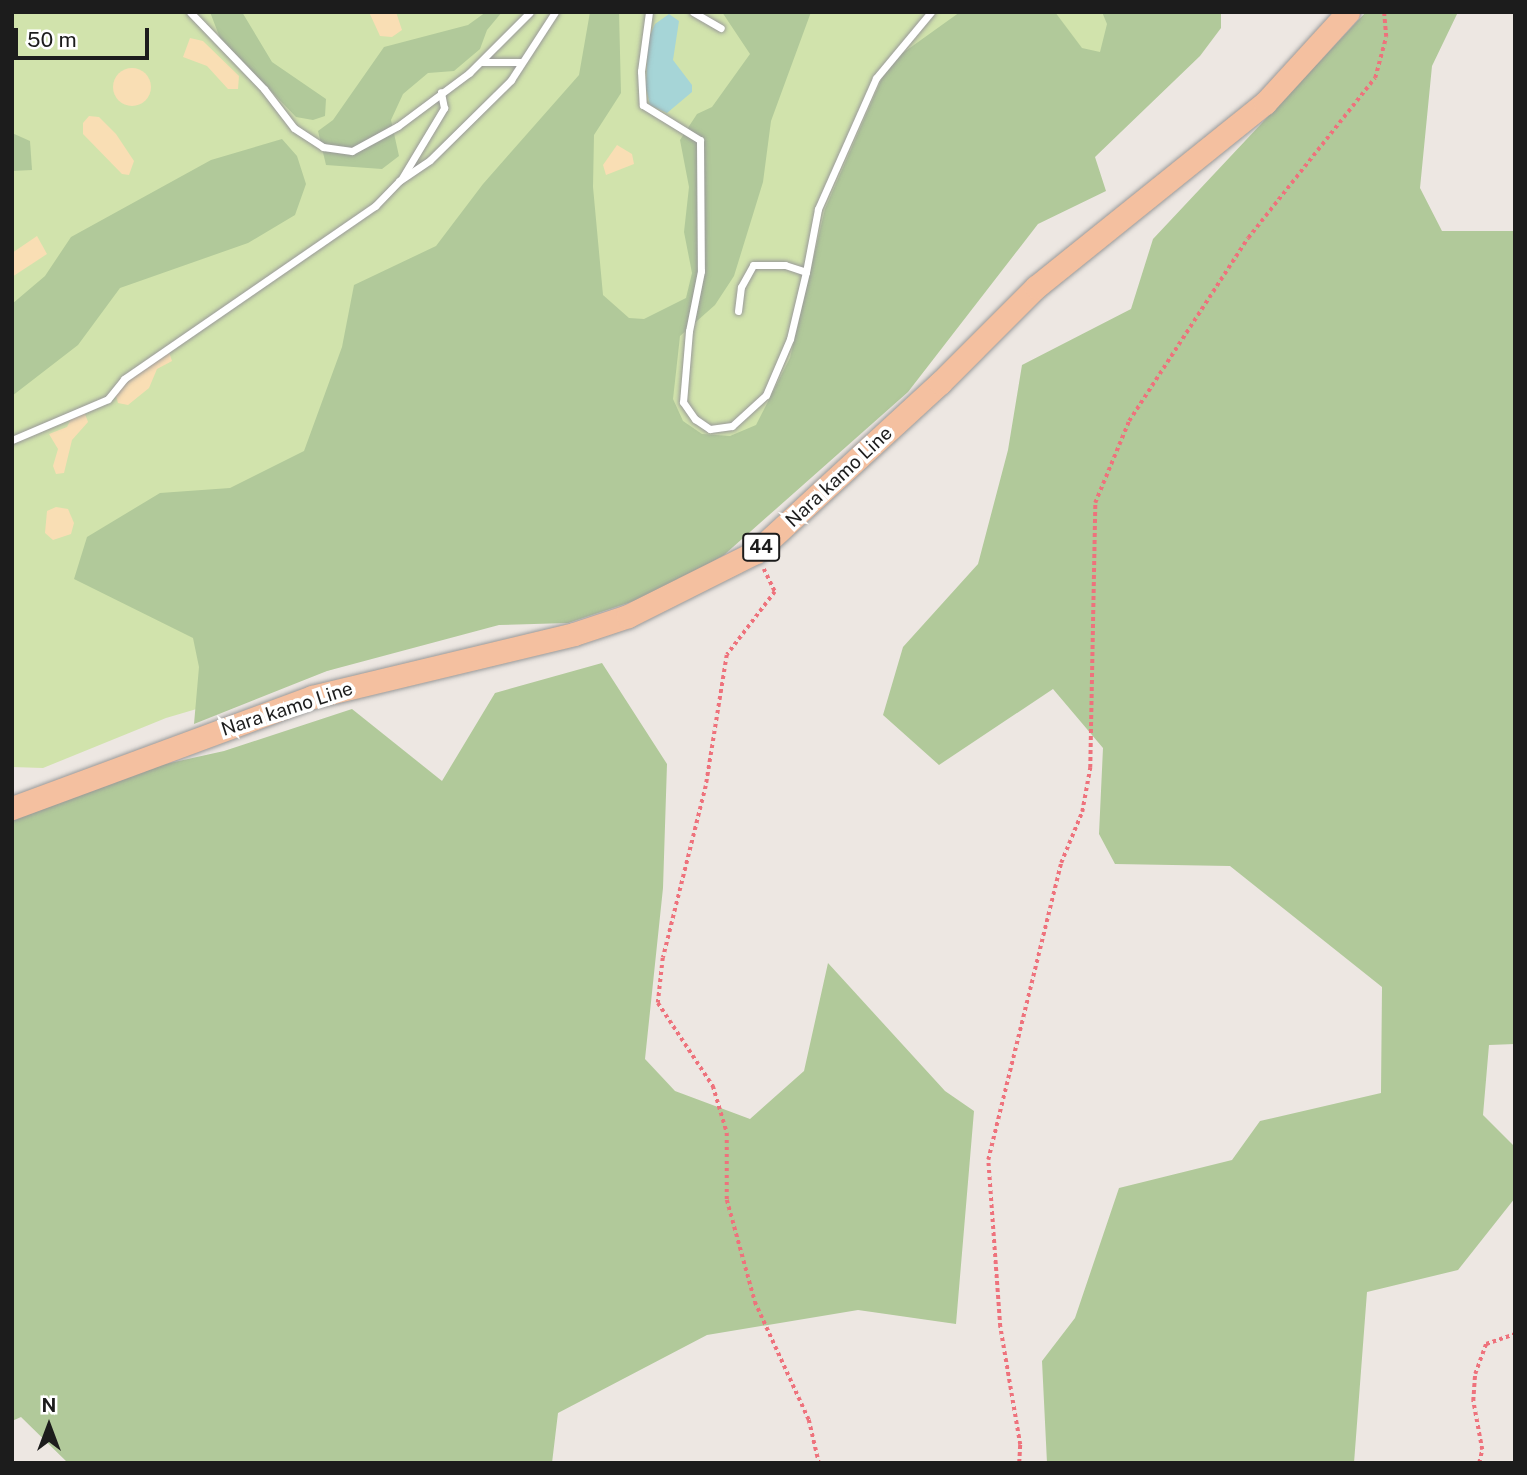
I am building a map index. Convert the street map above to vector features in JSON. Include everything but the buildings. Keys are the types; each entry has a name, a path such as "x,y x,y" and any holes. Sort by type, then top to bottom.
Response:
{"main road":[{"name":"Nara kamo Line","path":"12,808 312,697 574,634 628,616 756,552 930,392 1036,287 1265,103 1349,12"}],"lane":[{"path":"190,12 264,89 294,128 323,147 352,150 398,126 481,62 530,12"},
{"path":"12,440 108,399 124,379 375,206 400,181 430,160 511,80 555,12"},
{"path":"649,12 641,71 643,105 700,140 701,271 689,331 683,402 695,419 710,429 732,426 766,395 790,339 818,209 876,78 931,12"},
{"path":"692,12 721,28"},
{"path":"481,62 521,62"},
{"path":"400,181 444,108 441,92"},
{"path":"738,311 741,287 753,265 785,265 806,272"}],"path":[{"path":"1019,1463 1020,1445 1000,1326 988,1160 1061,863 1082,812 1090,768 1095,503 1129,421 1248,238 1375,78 1386,37 1384,12"},
{"path":"756,552 775,592 727,655 706,786 663,958 658,1003 713,1086 727,1133 727,1200 755,1302 809,1420 820,1463"},
{"path":"1479,1463 1482,1450 1473,1401 1475,1374 1486,1344 1515,1334"}],"green space":[{"path":"12,12 1169,12 751,456 333,669 166,718 43,768 12,767"},
{"path":"210,12 242,12 272,62 326,99 325,116 313,120 296,117 220,38"},
{"path":"486,12 502,12 487,30 480,49 454,71 428,73 403,94 391,120 399,156 382,169 326,165 318,131 333,120 384,47 468,25"},
{"path":"590,12 619,12 621,93 594,135 593,187 603,295 629,318 644,319 686,298 692,273 684,232 689,187 680,140 697,114 712,107 750,54 722,12 811,12 771,121 763,182 734,276 715,305 680,336 673,399 683,421 702,434 730,436 756,425 790,358 825,209 882,78 900,55 960,12 1055,12 1082,48 1100,52 1107,24 1102,12 1221,12 1221,28 1200,56 1095,157 1106,191 1038,224 908,392 724,555 658,593 568,623 499,625 327,671 194,724 199,667 193,638 74,579 87,537 160,493 230,488 304,451 342,347 354,285 436,246 483,184 579,75"},
{"path":"1366,12 1458,12 1432,66 1420,188 1442,231 1515,231 1515,1044 1489,1045 1483,1115 1515,1147 1515,1198 1458,1270 1367,1292 1354,1463 1047,1463 1042,1361 1075,1318 1119,1188 1232,1160 1260,1121 1381,1093 1382,987 1230,866 1115,864 1099,834 1103,748 1053,689 939,765 883,715 903,647 978,564 1008,450 1022,365 1131,309 1153,239"},
{"path":"12,133 30,141 32,170 12,171"},
{"path":"282,139 297,156 306,184 295,215 248,243 120,288 78,345 12,396 12,304 45,276 71,237 211,160"},
{"path":"602,663 667,764 663,888 645,1059 675,1091 750,1119 804,1071 828,963 945,1091 974,1111 956,1324 858,1310 707,1335 558,1413 552,1463 68,1463 21,1417 12,1421 12,798 224,751 352,709 442,781 495,693"}],"sand":[{"path":"369,12 396,12 402,30 392,37 380,36"},
{"path":"190,38 203,41 239,76 238,89 228,89 207,66 183,57"},
{"path":"132,68 146,73 151,87 146,101 132,106 118,101 113,87 118,73"},
{"path":"89,116 99,117 116,134 134,161 129,175 122,174 83,134 83,123"},
{"path":"617,145 632,154 634,164 606,175 603,165"},
{"path":"37,236 47,254 12,277 12,253"},
{"path":"161,352 169,352 172,361 157,369 149,388 128,405 118,403 115,393"},
{"path":"84,411 88,422 72,440 64,473 56,474 53,466 58,449 49,434 67,427 74,413"},
{"path":"56,507 68,509 74,523 71,534 53,540 45,533 47,511"}],"water":[{"path":"669,14 679,21 673,60 692,85 692,92 667,113 650,105 646,87 648,40 655,24"}]}
